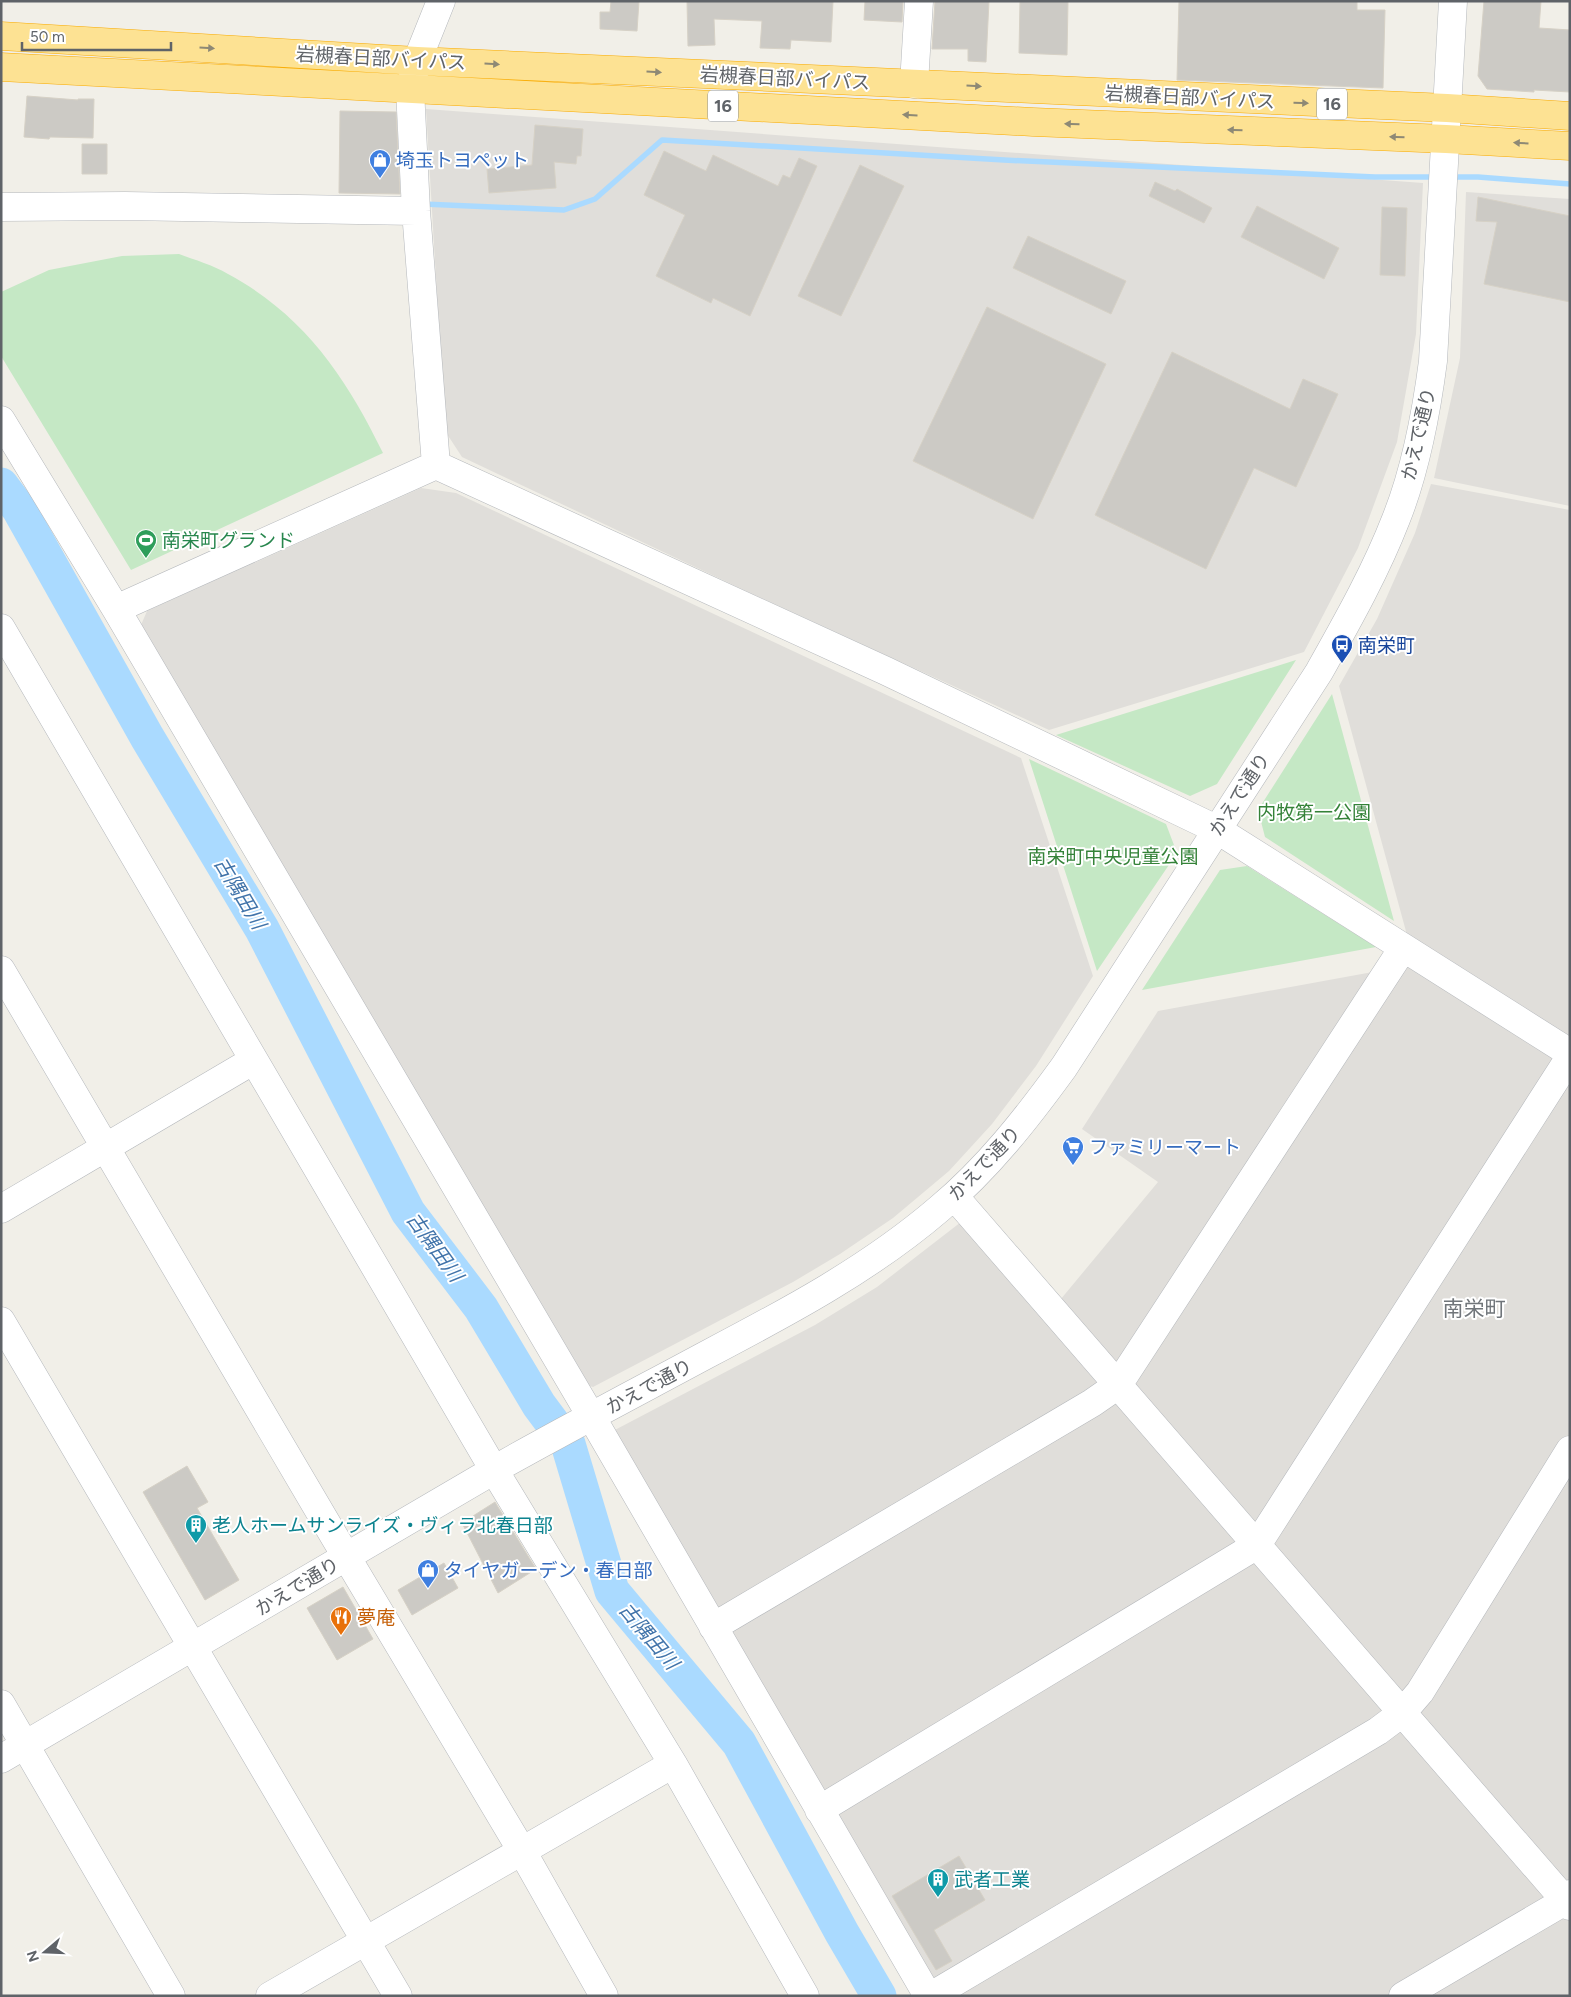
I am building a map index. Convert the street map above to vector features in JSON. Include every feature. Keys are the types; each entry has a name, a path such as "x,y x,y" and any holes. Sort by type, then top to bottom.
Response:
{"highway":[{"name":"岩槻春日部バイパス","path":"1,36 417,61 1447,108 1570,116"},
{"name":"岩槻春日部バイパス","path":"1,66 1033,122 1570,146"}],"street":[{"path":"436,465 416,211 410,89 417,61 441,1"},
{"path":"914,84 919,1"},
{"name":"かえで通り","path":"1,1759 500,1467 583,1420 804,1303 876,1258 954,1196 992,1158 1028,1117 1064,1067 1319,672 1352,614 1379,559 1396,518 1409,480 1428,402 1433,361 1453,1"},
{"path":"1,207 124,206 416,211"},
{"path":"1,420 116,608 583,1420 713,1627 930,1996 1369,1736 1402,1712 1420,1692 1570,1450"},
{"path":"116,608 436,465 886,671 1216,829 1570,1052"},
{"path":"1,628 8,657 500,1467 806,1996"},
{"path":"713,1627 1092,1403 1118,1385 1403,948"},
{"path":"1,970 522,1851 604,1996"},
{"path":"819,1810 1257,1545 1570,1057"},
{"path":"1,1209 254,1060"},
{"path":"954,1196 1402,1712 1568,1900 1403,1996"},
{"path":"1,1321 398,1996"},
{"path":"1,1704 171,1996"},
{"path":"270,1996 672,1764"}],"shaded area":[{"path":"426,109 1423,183 1416,334 1397,442 1358,548 1304,652 1049,730 746,591 462,457 445,431"},
{"path":"1466,192 1570,199 1570,506 1434,478 1460,358"},
{"path":"1431,484 1570,510 1570,1053 1410,946 1339,686 1377,619 1415,533"},
{"path":"421,488 456,493 1021,758 1093,976 1036,1066 992,1124 949,1171 893,1218 840,1254 793,1282 593,1387 584,1384 141,625 147,611"},
{"path":"1422,963 1570,1056 1570,1996 938,1996 611,1432 815,1325 877,1287 961,1222 1046,1317 1158,1182 1082,1129 1158,1011"}],"green space":[{"path":"179,254 216,268 255,290 301,329 338,374 369,425 383,453 131,570 1,356 1,292 49,270 122,256"},
{"name":"南栄町中央児童公園","path":"1296,660 1217,784 1190,796 1056,735"},
{"name":"内牧第一公園","path":"1332,694 1394,921 1265,837 1258,810"},
{"name":"南栄町中央児童公園","path":"1029,759 1166,824 1177,853 1097,971"},
{"path":"1247,866 1376,947 1142,990 1220,870"}],"building":[{"path":"611,1 639,1 637,31 600,29 600,12 610,12"},
{"path":"687,1 833,1 831,42 791,40 790,49 760,48 762,21 714,19 715,45 688,46"},
{"path":"865,1 903,1 902,22 864,20"},
{"path":"935,1 989,1 986,62 968,61 968,49 932,49"},
{"path":"1020,1 1068,1 1067,55 1019,53"},
{"path":"1179,1 1357,1 1357,10 1385,10 1383,88 1177,80"},
{"path":"1484,1 1541,1 1539,28 1570,30 1570,92 1487,89 1478,76"},
{"path":"27,96 78,100 94,99 93,138 50,137 49,139 24,137"},
{"path":"340,111 396,112 400,194 339,193"},
{"path":"535,125 583,129 581,156 577,156 576,164 554,162 556,188 489,193 487,169 532,165"},
{"path":"82,144 107,144 107,174 82,174"},
{"path":"664,151 706,171 713,155 778,186 783,175 790,178 799,158 817,166 750,316 713,298 711,303 656,276 685,215 644,195"},
{"path":"860,165 904,186 841,316 798,296"},
{"path":"1155,182 1175,191 1177,189 1212,208 1204,223 1149,196"},
{"path":"1478,197 1570,216 1570,302 1484,284 1497,222 1476,221"},
{"path":"1257,206 1339,248 1324,279 1241,237"},
{"path":"1382,207 1407,208 1405,276 1380,275"},
{"path":"1028,236 1126,281 1111,314 1013,268"},
{"path":"987,307 1106,364 1033,519 913,461"},
{"path":"1172,352 1290,409 1303,379 1338,394 1296,487 1254,468 1206,569 1095,515"},
{"name":"老人ホームサンライズ・ヴィラ北春日部","path":"187,1466 208,1502 197,1508 239,1580 205,1600 143,1492"},
{"path":"495,1502 536,1569 498,1593 462,1523"},
{"name":"タイヤガーデン・春日部","path":"444,1563 458,1588 412,1615 398,1590"},
{"path":"343,1587 373,1639 337,1660 307,1608"},
{"name":"武者工業","path":"959,1856 985,1900 934,1930 952,1961 936,1970 892,1896"}],"waterway":[{"path":"423,204 564,210 595,199 662,140 1004,160 1375,177 1436,177"},
{"path":"1450,177 1478,177 1570,184"},
{"name":"古隅田川","path":"1,485 19,509 147,737 262,929 408,1212 481,1308 539,1405 568,1444 612,1591 739,1743 842,1933 879,1996"}],"place":[{"name":"埼玉トヨペット","path":"380,179"},
{"name":"南栄町グランド","path":"146,559"},
{"name":"南栄町","path":"1342,664"},
{"name":"ファミリーマート","path":"1073,1166"},
{"name":"老人ホームサンライズ・ヴィラ北春日部","path":"196,1544"},
{"name":"タイヤガーデン・春日部","path":"428,1589"},
{"name":"夢庵","path":"341,1636"},
{"name":"武者工業","path":"938,1898"}],"district":[{"name":"南栄町","path":"1474,1309"}]}
